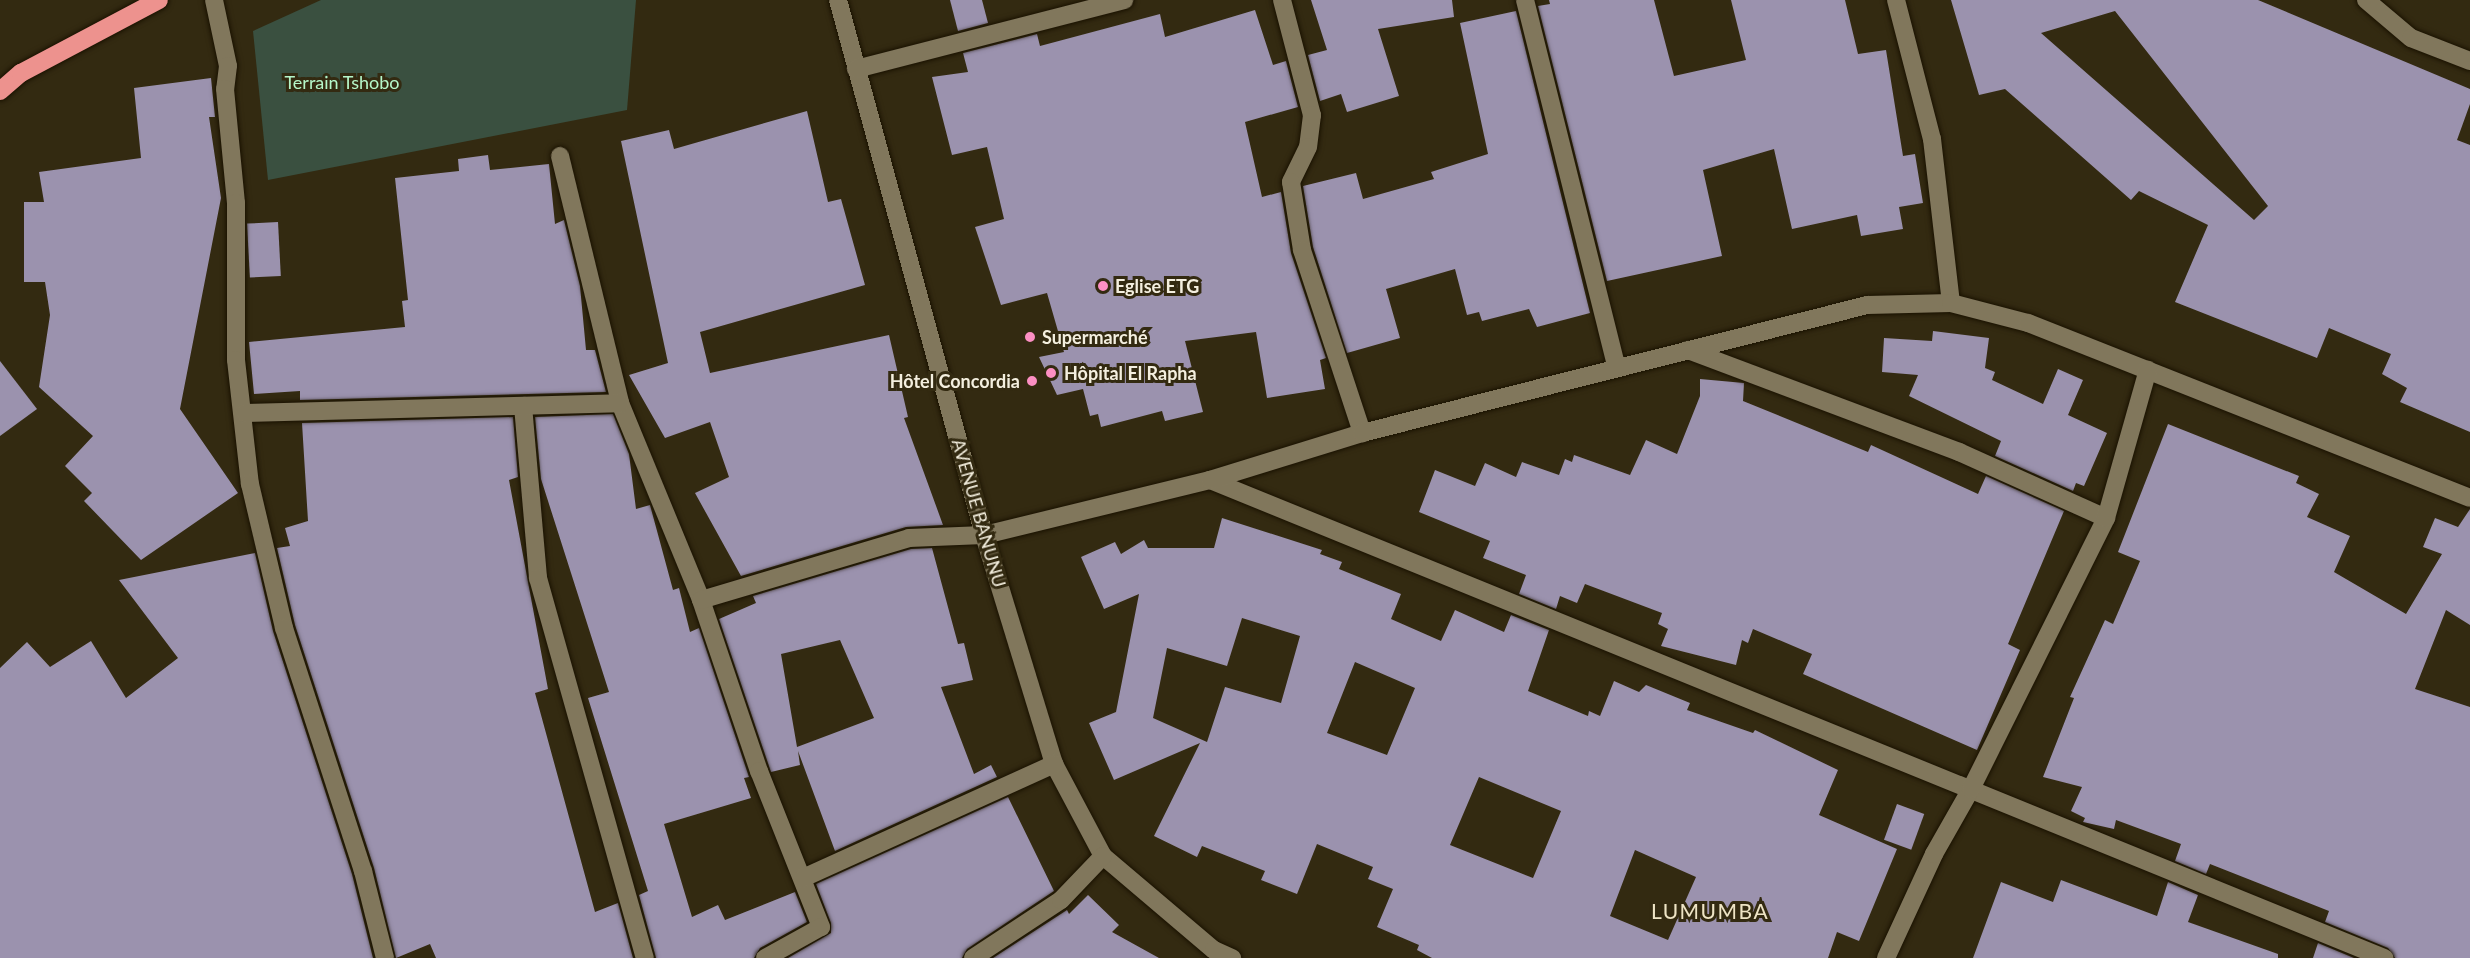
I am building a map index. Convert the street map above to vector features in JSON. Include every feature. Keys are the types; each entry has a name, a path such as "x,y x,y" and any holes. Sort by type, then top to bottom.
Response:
{"highway":[{"path":"0,91 21,73 159,0"}],"street":[{"path":"214,0 228,66 225,89 236,203 236,360 245,413 250,484 284,628 363,871 385,958"},
{"name":"AVENUE BANUNU","path":"838,0 984,535 1054,764 1103,856 1212,954 1232,958"},
{"path":"856,69 1124,0"},
{"path":"1282,0 1312,115 1308,147 1291,182 1302,250 1362,433"},
{"path":"1525,0 1617,368"},
{"path":"1896,0 1932,139 1951,303"},
{"path":"2366,0 2411,38 2470,61"},
{"path":"560,156 620,403 701,600 759,771 803,878 820,927 765,958"},
{"path":"701,600 909,538 984,535 1210,480 1362,433 1868,305 1951,303 2028,323 2470,498"},
{"path":"1688,350 1959,452 2106,518"},
{"path":"1886,958 1934,854 1971,789 2106,518 2148,370"},
{"path":"245,413 620,403"},
{"path":"523,406 538,578 645,958"},
{"path":"1210,480 2384,958"},
{"path":"803,878 1054,764"},
{"path":"973,958 1061,900 1103,856"}],"green space":[{"name":"Terrain Tshobo","path":"321,0 636,0 627,110 268,180 253,31"}],"building":[{"path":"950,0 982,0 988,23 958,31"},
{"path":"1311,0 1452,0 1454,17 1378,29 1399,96 1347,112 1341,94 1320,101 1308,55 1327,50"},
{"path":"1549,0 1654,0 1674,76 1746,60 1731,0 1845,0 1858,54 1886,50 1903,156 1915,154 1923,203 1899,207 1903,229 1861,236 1857,215 1792,229 1774,149 1703,170 1722,256 1607,281 1538,6 1550,4"},
{"path":"1951,0 2258,0 2470,89 2470,104 2457,140 2470,145 2470,432 2400,402 2407,388 2382,374 2391,354 2329,328 2317,358 2175,302 2208,225 2139,191 2131,200 2005,89 1979,95","holes":["2115,11 2268,206 2254,220 2041,33"]},
{"path":"1255,10 1273,65 1286,61 1298,107 1245,122 1262,197 1281,192 1291,253 1326,358 1320,360 1325,389 1267,398 1256,332 1185,341 1203,412 1165,421 1162,411 1101,427 1098,414 1090,416 1083,389 1057,395 1039,357 1064,352 1047,293 1001,305 975,227 1004,219 987,147 952,155 932,77 968,72 963,53 1037,34 1040,46 1160,14 1165,37"},
{"path":"1516,11 1590,313 1537,327 1529,309 1482,321 1479,312 1467,315 1455,269 1386,289 1400,338 1347,353 1313,247 1303,186 1356,173 1363,199 1434,179 1431,172 1488,154 1460,23"},
{"path":"211,78 215,117 209,117 221,198 180,409 238,493 141,560 84,501 92,493 65,466 93,436 39,387 50,315 45,282 24,282 24,202 44,202 39,172 141,158 134,88"},
{"path":"807,111 828,202 841,199 865,285 700,332 710,373 889,335 908,417 904,418 943,525 906,527 741,576 695,493 729,477 710,422 665,438 629,375 668,363 621,141 669,130 674,149"},
{"path":"488,155 490,170 549,164 555,224 564,220 580,286 586,350 595,350 606,392 300,400 300,391 254,394 249,342 405,327 402,301 408,300 395,178 459,171 458,159"},
{"path":"278,222 281,276 250,278 247,224"},
{"path":"1933,331 1989,338 1985,368 1995,372 1992,380 2043,404 2058,369 2083,380 2068,415 2107,433 2084,486 2076,483 2073,491 1995,456 2001,441 1909,396 1918,375 1882,372 1884,338 1932,341"},
{"path":"0,361 37,409 0,436"},
{"path":"1700,379 1744,383 1743,401 1868,452 1871,445 1978,494 1986,476 2064,511 2008,644 2020,650 1977,750 1803,674 1812,654 1753,629 1748,643 1742,640 1736,665 1661,646 1668,629 1658,624 1662,613 1585,584 1577,603 1560,596 1556,609 1519,594 1526,575 1483,558 1490,541 1419,512 1435,470 1475,486 1485,463 1516,477 1522,462 1559,475 1565,459 1572,462 1574,455 1630,475 1646,440 1677,454 1700,396"},
{"path":"613,414 629,454 636,509 650,505 673,590 679,588 690,632 699,628 749,777 744,778 751,798 664,824 692,917 718,905 725,920 795,892 807,922 760,948 754,958 656,958 639,895 648,891 588,698 609,692 541,479 535,417"},
{"path":"513,417 518,477 509,480 548,689 535,693 595,912 618,903 633,958 436,958 430,944 396,958 374,868 295,625 277,548 290,546 285,528 308,521 302,423"},
{"path":"2168,424 2299,476 2296,483 2319,494 2307,517 2350,536 2334,572 2406,614 2442,554 2423,547 2435,518 2458,527 2470,509 2470,625 2446,610 2415,689 2470,707 2470,958 2395,958 2388,948 2325,922 2329,911 2210,864 2206,874 2175,861 2181,844 2116,820 2114,829 2083,822 2085,818 2071,811 2082,787 2043,777 2074,698 2070,697 2105,620 2113,624 2140,561 2118,552"},
{"path":"1222,518 1322,550 1320,554 1342,562 1339,569 1401,594 1391,619 1441,641 1455,610 1504,632 1511,615 1549,630 1528,691 1588,716 1589,711 1600,716 1614,681 1639,692 1646,685 1690,703 1687,710 1753,733 1755,730 1838,770 1819,815 1897,849 1859,941 1837,932 1828,958 1432,958 1417,950 1419,945 1377,927 1393,889 1368,879 1373,867 1317,844 1297,894 1261,880 1265,871 1202,846 1197,857 1154,836 1200,743 1114,780 1089,723 1116,712 1139,594 1104,609 1081,557 1115,542 1121,554 1144,540 1148,548 1214,548","holes":["1242,618 1300,636 1281,703 1225,687 1207,742 1153,718 1167,648 1227,666","1355,662 1415,688 1387,755 1327,733","1479,777 1561,811 1533,878 1450,845","1635,850 1696,877 1668,940 1610,916"]},
{"path":"932,548 958,644 964,643 973,680 941,687 974,774 991,765 997,777 835,851 798,751 800,765 771,772 719,619 756,603 753,596 911,549","holes":["840,640 874,718 797,747 781,654"]},
{"path":"255,553 273,631 352,874 373,958 0,958 0,668 27,642 50,667 91,641 126,698 178,658 119,580"},
{"path":"1008,797 1054,891 967,949 962,958 788,958 831,933 831,923 816,884"},
{"path":"1897,804 1924,814 1911,850 1884,840"},
{"path":"2061,880 2157,916 2168,882 2198,895 2188,922 2278,954 2278,958 1973,958 2001,882 2053,902"},
{"path":"1088,895 1119,925 1112,932 1159,958 993,958 1067,910 1069,914"},
{"path":"2318,943 2354,958 2313,958"}],"place":[{"name":"Eglise ETG","path":"1103,286"},
{"name":"Supermarché","path":"1030,337"},
{"name":"Hôpital El Rapha","path":"1051,373"},
{"name":"Hôtel Concordia","path":"1032,381"}],"district":[{"name":"LUMUMBA","path":"1710,911"}]}
